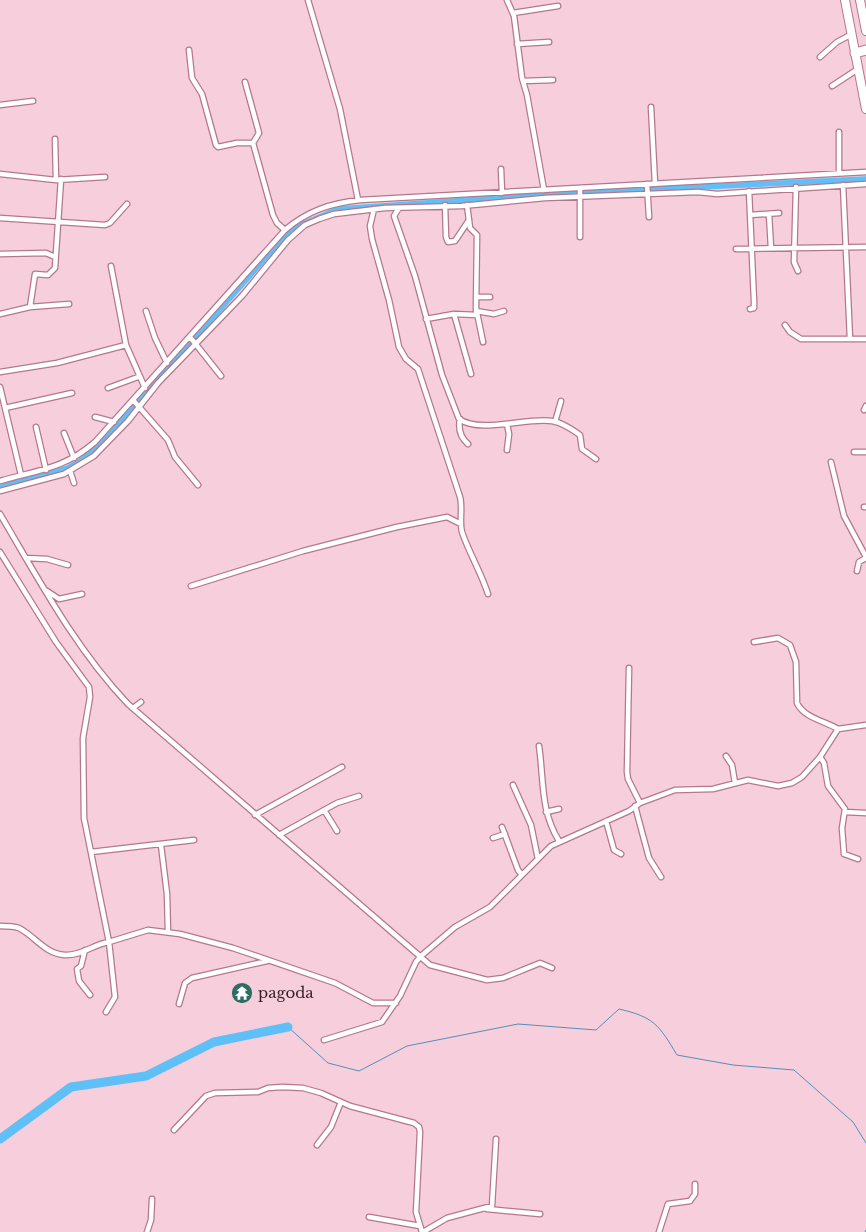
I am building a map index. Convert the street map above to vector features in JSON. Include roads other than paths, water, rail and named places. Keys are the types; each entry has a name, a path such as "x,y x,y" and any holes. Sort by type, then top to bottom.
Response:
{"highway":[{"path":"855,53 866,50"}],"main road":[{"path":"845,0 866,109"},
{"path":"860,0 866,31"}],"street":[{"path":"308,0 340,109 358,200"},
{"path":"507,0 513,13 523,81 544,190"},
{"path":"513,13 558,6"},
{"path":"820,57 837,42 852,34"},
{"path":"517,44 549,42"},
{"path":"189,50 192,78 202,94 216,145 218,147 237,143 253,143"},
{"path":"832,86 858,69"},
{"path":"523,81 553,80"},
{"path":"245,82 259,133 253,143 273,214 277,223 285,230"},
{"path":"0,105 33,101"},
{"path":"651,107 655,184"},
{"path":"839,132 839,173"},
{"path":"30,307 35,274 48,275 55,268 58,179 55,140"},
{"path":"501,169 502,193"},
{"path":"0,491 22,487 70,471 94,456 136,403 145,388 167,363 193,341 288,240 305,225 334,214 399,208 423,202 502,193 544,190 580,193 647,189 655,184 866,172"},
{"path":"0,174 58,179 105,177"},
{"path":"0,481 46,470 74,458 96,442 114,422 158,383 285,230 299,219 336,203 358,200 468,205 580,193 647,189 717,194 796,187 866,184"},
{"path":"844,185 850,339"},
{"path":"796,187 794,262 798,271"},
{"path":"647,189 648,217"},
{"path":"749,191 754,305 750,309"},
{"path":"580,193 580,237"},
{"path":"0,218 110,224 127,204"},
{"path":"445,205 446,237 448,242 455,241 469,220"},
{"path":"468,205 470,228 477,235 477,313 483,342"},
{"path":"399,208 394,216 415,276 442,375 460,419 468,424 507,424 537,420 555,422 580,435 582,449 596,459"},
{"path":"374,209 370,226 372,239 389,300 398,347 406,359 418,369 426,388 463,508 461,524 468,552 488,594"},
{"path":"750,215 779,213"},
{"path":"769,214 771,248"},
{"path":"736,249 847,249 866,247"},
{"path":"0,254 46,253 55,257"},
{"path":"112,266 126,345 138,376 145,388"},
{"path":"476,295 489,295"},
{"path":"0,314 30,307 69,304"},
{"path":"146,311 155,338 167,363"},
{"path":"426,319 454,314 494,314 504,311"},
{"path":"454,314 471,374"},
{"path":"785,325 790,332 801,339 866,339"},
{"path":"193,341 221,376"},
{"path":"0,372 57,363 126,345"},
{"path":"108,388 138,376"},
{"path":"0,387 21,475"},
{"path":"5,408 72,393"},
{"path":"555,422 561,401"},
{"path":"136,403 168,440 176,456 198,485"},
{"path":"95,417 114,422"},
{"path":"460,419 458,427 468,444"},
{"path":"507,424 509,434 507,450"},
{"path":"36,427 46,470"},
{"path":"64,433 74,458"},
{"path":"854,452 866,452"},
{"path":"831,462 844,516 866,558 859,562 857,571"},
{"path":"70,471 74,483"},
{"path":"0,514 46,591 101,676 132,708 430,965 439,969 487,980 503,978 540,963 552,968"},
{"path":"191,586 313,548 397,526 447,517 461,524"},
{"path":"0,552 56,642 89,687 90,697 83,738 84,818 109,942 115,997 106,1012"},
{"path":"26,558 48,559 68,565"},
{"path":"46,591 59,599 82,594"},
{"path":"754,642 778,638 790,645 796,662 796,688 800,708 804,713 838,730 866,725"},
{"path":"629,668 627,694 628,778 640,803"},
{"path":"132,708 141,702"},
{"path":"324,1040 377,1024 388,1016 421,956 455,927 490,907 550,846 606,821 640,803 674,790 713,789 748,780 783,786 792,783 802,777 820,757 838,730"},
{"path":"538,746 542,769 542,794 552,829 559,841"},
{"path":"726,756 732,765 735,783"},
{"path":"820,757 824,763 828,786 845,808 842,828 844,854 858,859"},
{"path":"255,815 342,767"},
{"path":"513,784 531,825 538,859"},
{"path":"279,835 348,798 359,796"},
{"path":"635,806 649,858 661,877"},
{"path":"546,812 559,809"},
{"path":"324,810 337,831"},
{"path":"845,812 866,813"},
{"path":"606,821 614,850 621,854"},
{"path":"502,827 518,870 522,875"},
{"path":"492,838 505,834"},
{"path":"91,852 194,840"},
{"path":"161,845 167,894 168,932"},
{"path":"0,926 19,928 50,952 68,955 148,930 168,932 208,940 335,983 373,1002 396,1003"},
{"path":"85,950 81,966 77,969 77,976 90,994"},
{"path":"179,1004 185,983 192,978 268,961"},
{"path":"174,1130 206,1096 215,1093 247,1094 282,1087 303,1088 385,1117 414,1123 419,1127 416,1212 423,1232 447,1218 487,1209 540,1214"},
{"path":"317,1145 331,1127 341,1102"},
{"path":"487,1209 493,1203 496,1139"},
{"path":"660,1232 668,1204 690,1201 695,1194 695,1184"},
{"path":"147,1232 151,1220 152,1199"},
{"path":"369,1217 420,1226"}],"waterway":[{"path":"0,487 68,468 82,460 133,408 294,228 338,209 553,194 866,179"},
{"path":"288,1027 328,1063 359,1071 407,1046 518,1024 596,1030 619,1009 648,1019 660,1029 677,1055 733,1065 794,1070 853,1122 866,1143"},
{"path":"0,1139 71,1087 146,1076 214,1042 288,1027"}],"place":[{"name":"pagoda","path":"242,993"}]}
